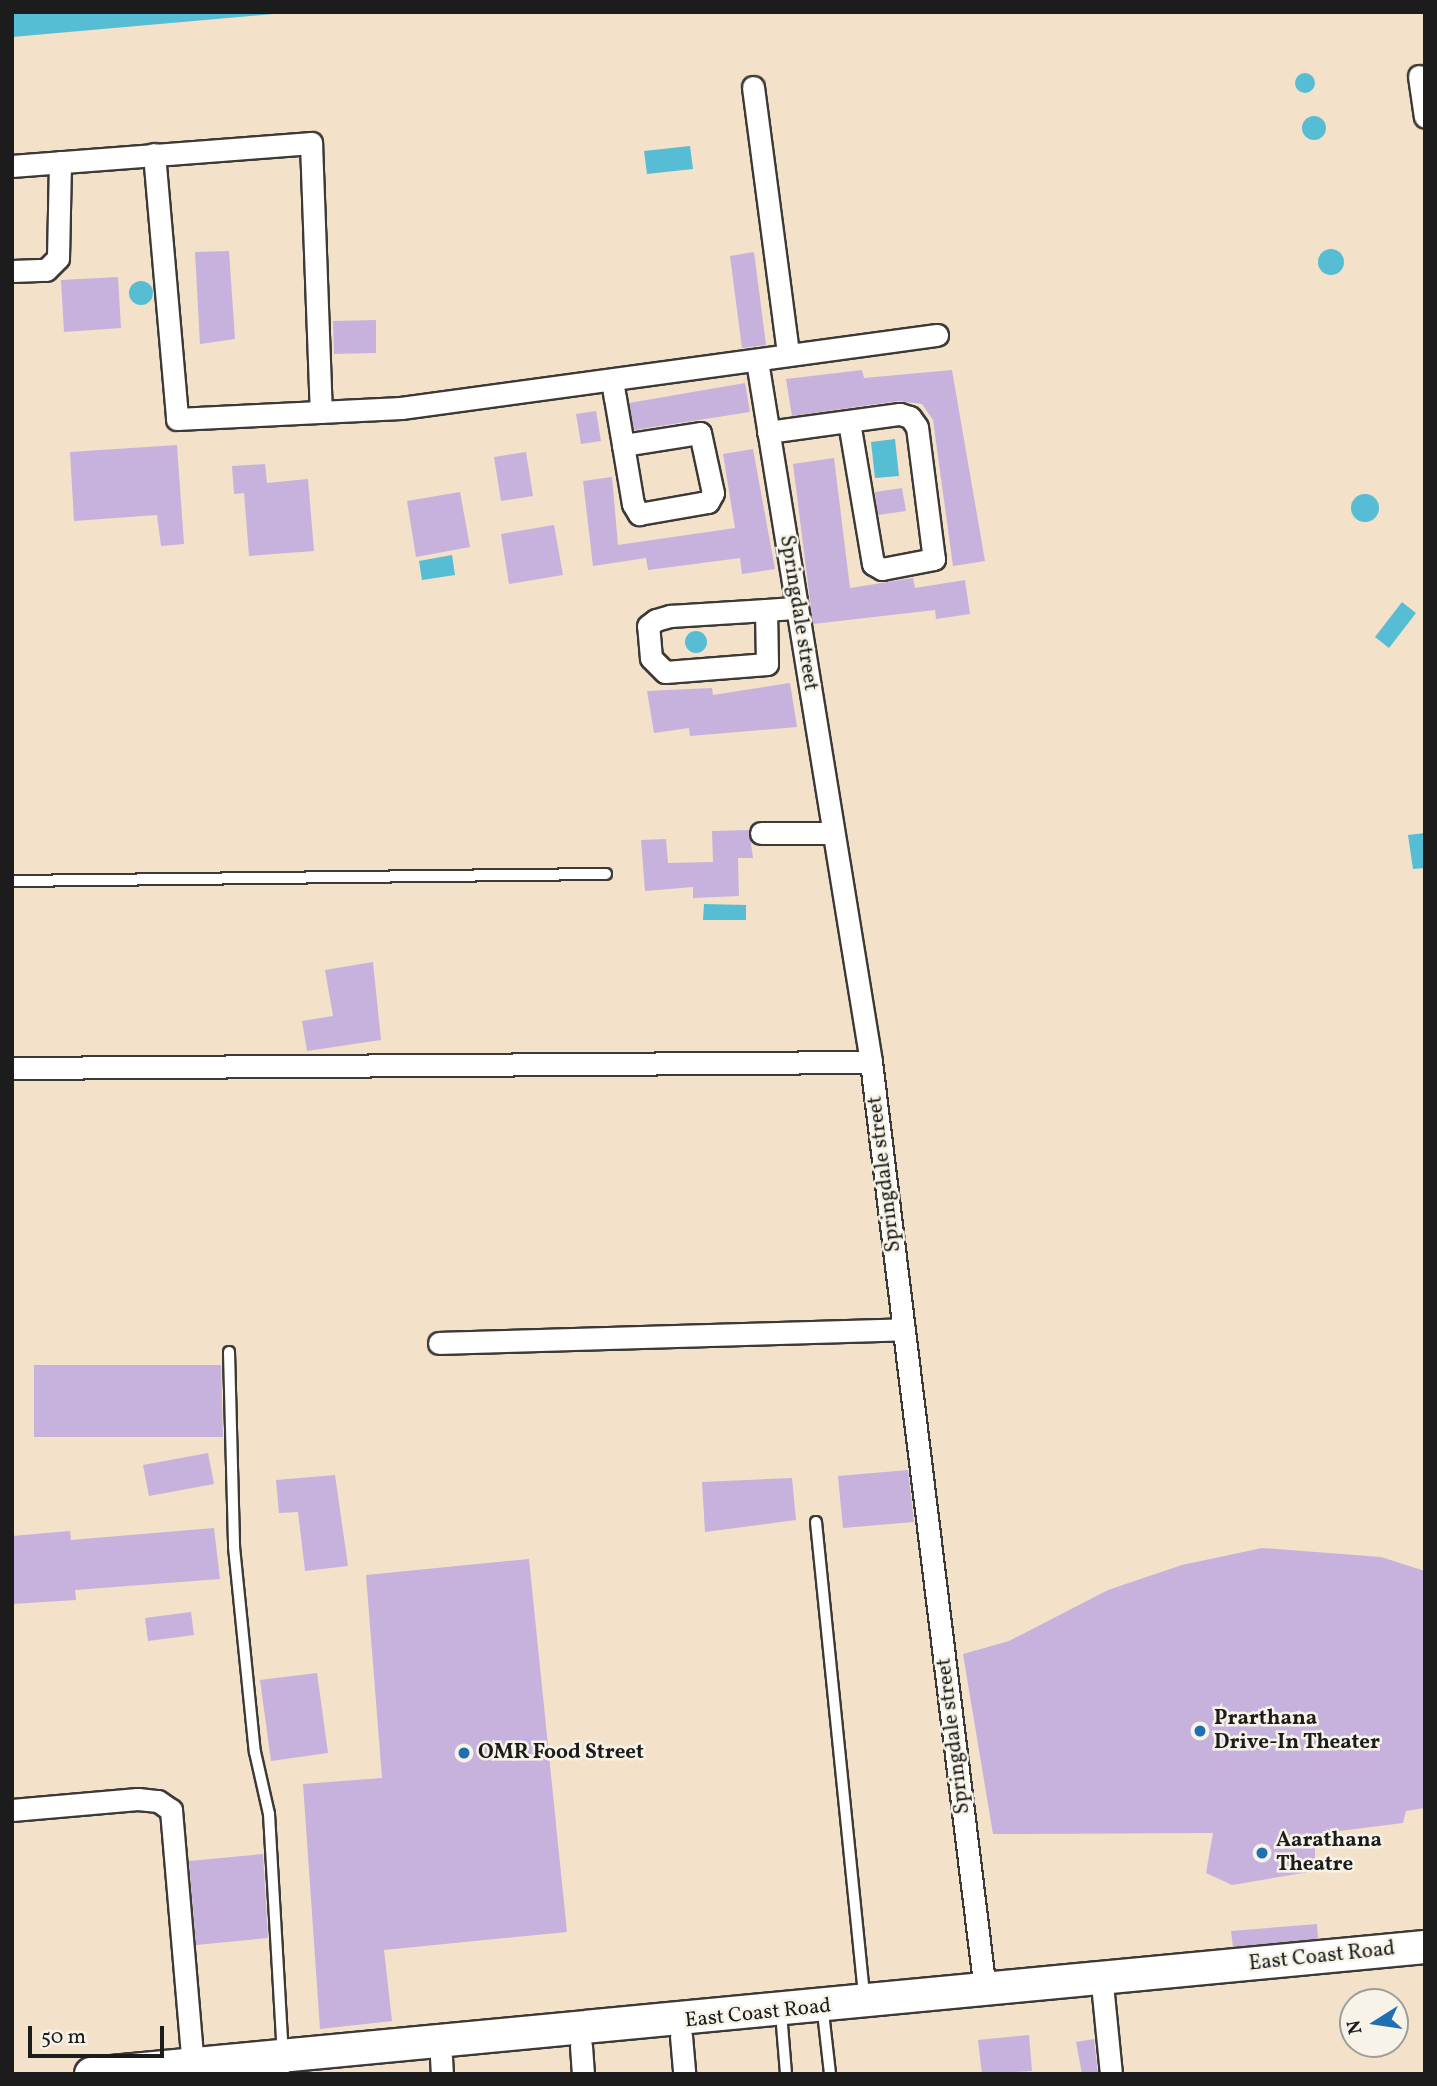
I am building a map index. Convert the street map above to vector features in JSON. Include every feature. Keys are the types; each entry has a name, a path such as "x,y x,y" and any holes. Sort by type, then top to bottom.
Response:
{"main road":[{"name":"East Coast Road","path":"280,2068 985,1990 1425,1947"},
{"name":"East Coast Road","path":"91,2074 193,2065 280,2068 442,2066 582,2060 681,2036 1425,1962"}],"street":[{"path":"1419,76 1425,117"},
{"path":"753,87 788,352"},
{"path":"12,166 311,143 321,412"},
{"path":"154,154 177,419 321,412 612,380 757,361 788,352 937,335"},
{"path":"12,271 46,270 58,258 60,162"},
{"name":"Springdale street","path":"757,361 871,1062 985,1990"},
{"path":"612,380 623,445 639,514 708,502 713,493 700,433 623,445"},
{"path":"768,432 900,414 917,427 934,559 882,569 873,565 849,422"},
{"path":"766,610 767,664 665,672 651,659 648,626 656,620 766,610 797,608"},
{"path":"761,833 833,832"},
{"path":"12,1068 871,1062"},
{"path":"439,1343 904,1329"},
{"path":"12,1810 138,1800 158,1801 171,1810 193,2065"},
{"path":"1102,1994 1111,2074"},
{"path":"681,2036 684,2074"}],"lane":[{"path":"12,881 606,874"},
{"path":"229,1352 234,1547 255,1752 270,1814 280,2068"},
{"path":"816,1522 865,2003"},
{"path":"824,2021 830,2074"},
{"path":"782,2025 786,2074"}],"water":[{"path":"12,12 296,12 12,37"},
{"path":"1305,73 1312,76 1315,83 1312,90 1305,93 1298,90 1295,83 1298,76"},
{"path":"1314,116 1322,120 1326,128 1322,136 1314,140 1306,136 1302,128 1306,120"},
{"path":"690,146 693,169 647,174 644,151"},
{"path":"1331,249 1340,253 1344,262 1340,271 1331,275 1322,271 1318,262 1322,253"},
{"path":"141,281 149,285 153,293 149,301 141,305 133,301 129,293 133,285"},
{"path":"895,439 899,476 875,478 871,442"},
{"path":"1365,494 1375,498 1379,508 1375,518 1365,522 1355,518 1351,508 1355,498"},
{"path":"452,555 455,575 422,580 419,561"},
{"path":"1402,602 1416,613 1389,648 1375,637"},
{"path":"696,631 704,634 707,642 704,650 696,653 688,650 685,642 688,634"},
{"path":"1425,833 1425,868 1413,869 1408,835"},
{"path":"704,904 746,905 746,920 703,920"}],"building":[{"path":"229,251 235,339 200,344 195,252"},
{"path":"754,252 766,345 742,348 730,256"},
{"path":"118,277 121,328 64,332 61,280"},
{"path":"376,320 376,353 334,354 333,321"},
{"path":"862,370 864,378 952,370 985,561 953,566 933,420 922,404 898,401 792,416 786,379"},
{"path":"745,383 750,412 634,430 629,403"},
{"path":"596,411 601,441 581,444 576,414"},
{"path":"177,445 184,544 161,546 157,515 74,521 70,452"},
{"path":"753,449 775,569 742,574 740,558 648,570 646,558 593,566 583,481 612,477 618,545 735,528 723,454"},
{"path":"526,452 533,496 501,501 494,457"},
{"path":"834,458 850,588 913,578 915,588 965,580 970,614 936,619 935,610 813,624 793,464"},
{"path":"265,464 267,483 308,479 314,551 249,556 244,493 234,494 232,466"},
{"path":"902,488 906,511 878,515 875,492"},
{"path":"460,492 470,547 416,557 407,501"},
{"path":"554,525 563,575 509,584 501,534"},
{"path":"790,683 797,727 690,736 689,728 654,733 647,691 712,688 713,695"},
{"path":"749,830 753,858 738,858 739,896 693,898 693,887 645,891 641,840 666,839 668,863 713,862 712,831"},
{"path":"373,962 381,1040 307,1051 302,1021 333,1016 325,970"},
{"path":"34,1365 221,1365 223,1437 34,1437"},
{"path":"208,1453 214,1484 149,1496 143,1465"},
{"path":"908,1470 914,1522 843,1528 838,1476"},
{"path":"335,1475 348,1566 305,1571 298,1512 279,1513 276,1480"},
{"path":"792,1478 796,1520 705,1532 702,1482"},
{"path":"214,1528 220,1579 75,1590 76,1600 12,1604 12,1536 70,1531 71,1540"},
{"name":"Prarthana Drive-In Theater","path":"1262,1548 1381,1557 1425,1571 1425,1808 1406,1811 1403,1823 1315,1834 1315,1871 1232,1885 1206,1873 1213,1833 993,1834 963,1654 1009,1641 1108,1590 1182,1565"},
{"name":"OMR Food Street","path":"529,1559 567,1932 384,1950 392,2021 320,2029 303,1784 382,1778 366,1575"},
{"path":"191,1612 194,1635 148,1641 145,1618"},
{"path":"317,1673 328,1753 271,1761 260,1680"},
{"path":"263,1854 268,1938 196,1945 189,1861"},
{"path":"1317,1924 1318,1939 1233,1947 1231,1931"},
{"path":"1029,2035 1032,2071 982,2074 978,2040"},
{"path":"1094,2039 1098,2074 1082,2074 1076,2042"}],"place":[{"name":"Prarthana Drive-In Theater","path":"1200,1731"},
{"name":"OMR Food Street","path":"464,1753"},
{"name":"Aarathana Theatre","path":"1262,1853"}]}
